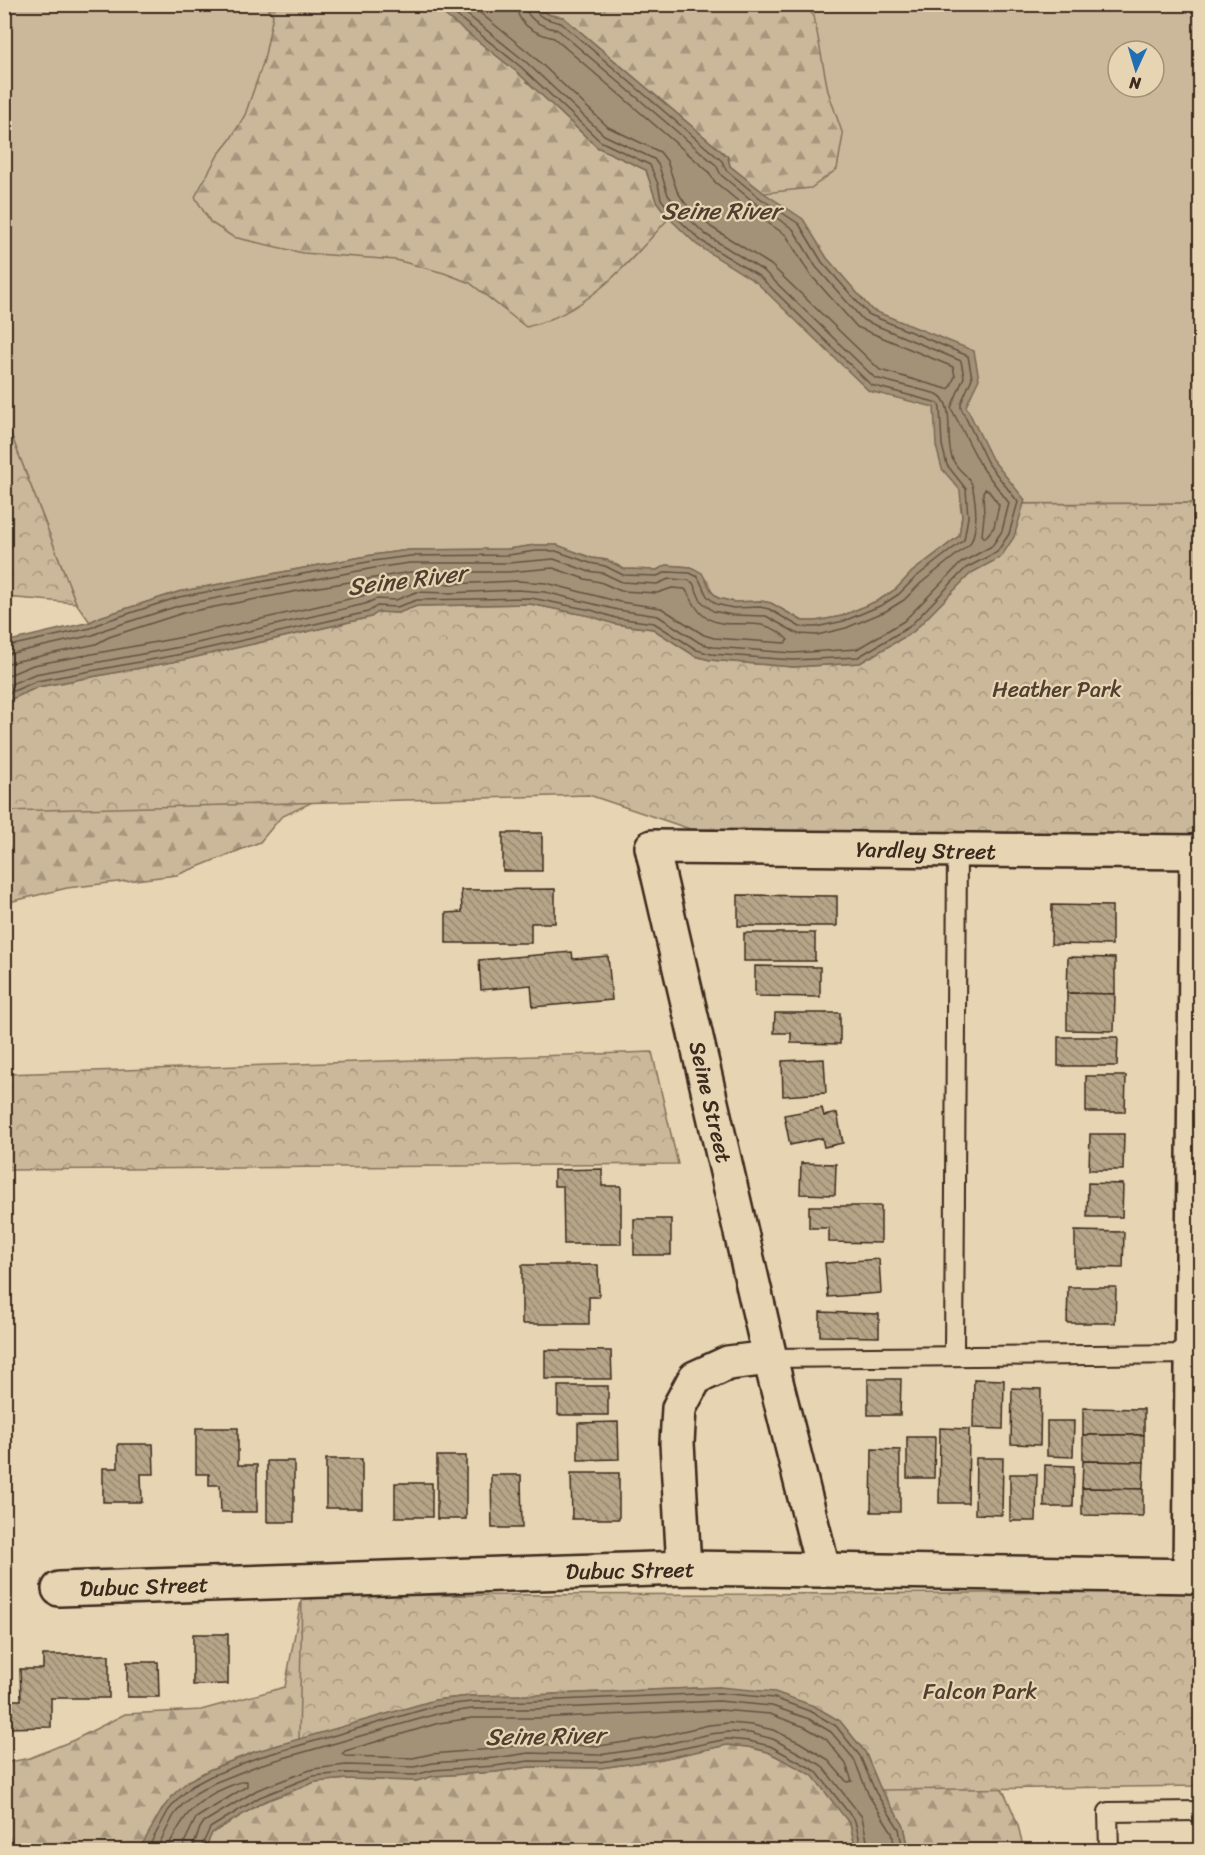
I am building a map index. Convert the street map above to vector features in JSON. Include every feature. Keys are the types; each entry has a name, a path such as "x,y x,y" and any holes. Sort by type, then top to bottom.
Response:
{"street":[{"name":"Yardley Street","path":"652,847 1199,852"},
{"name":"Seine Street","path":"652,847 770,1358 823,1569"},
{"path":"1195,1576 1199,852"},
{"path":"684,1568 677,1443 679,1408 695,1378 728,1363 770,1358"},
{"name":"Dubuc Street","path":"59,1588 684,1568 1195,1576"}],"lane":[{"path":"954,1356 957,850"},
{"path":"770,1358 1196,1354"},
{"path":"1109,1851 1108,1812 1200,1811"}],"green space":[{"path":"432,4 517,72 597,147 646,170 656,201 669,218 605,284 569,310 548,320 526,327 470,283 444,273 396,260 303,253 233,237 210,222 195,197 218,155 245,115 264,60 273,15 266,5"},
{"path":"5,5 432,5 517,72 651,77 825,5 1200,5 1200,503 960,504 962,516 959,536 912,572 896,589 879,600 842,616 816,621 803,621 771,603 734,602 718,598 712,592 708,582 691,567 666,565 657,570 624,569 607,560 592,558 557,545 508,549 409,550 372,555 178,592 90,622 76,603 5,419"},
{"path":"535,5 804,5 814,16 828,91 843,135 837,169 811,188 764,193 730,166 728,157 563,17 550,15"},
{"path":"5,419 76,603 5,597"},
{"name":"Heather Park","path":"1200,503 1200,834 690,829 589,795 5,811 5,702 38,687 183,660 371,617 378,612 398,613 417,606 530,604 590,616 615,624 653,629 695,656 710,660 793,667 860,663 913,632 971,573 1001,557 1023,504"},
{"path":"4,702 319,799 281,817 260,842 177,875 67,888 5,903"},
{"path":"652,1052 678,1164 5,1170 5,1074"},
{"name":"Falcon Park","path":"1200,1592 1200,1786 881,1790 865,1752 840,1721 814,1706 719,1687 470,1696 435,1700 299,1740 302,1596"},
{"path":"302,1596 964,1723 1008,1801 1015,1817 1023,1850 909,1850 904,1826 881,1790 865,1752 719,1687 534,1695 355,1724 254,1752 188,1781 139,1850 5,1850 4,1763 30,1758 74,1740 125,1714 201,1710 285,1687"},
{"path":"727,1745 768,1752 813,1775 850,1824 856,1850 204,1850 212,1833 263,1802 315,1782 347,1779 416,1781 434,1776 496,1772 529,1767 600,1768 657,1760"}],"water":[{"name":"Seine River","path":"432,5 535,5 550,15 563,17 728,157 730,166 764,193 803,219 827,258 872,310 974,351 979,379 966,406 992,459 1025,500 1014,537 1001,557 971,573 913,632 860,663 793,667 710,660 695,656 653,629 615,624 590,616 530,604 417,606 398,613 378,612 371,617 183,660 38,687 5,702 5,642 90,622 178,592 372,555 409,550 508,549 557,545 592,558 607,560 624,569 657,570 666,565 691,567 702,573 712,592 718,598 734,602 771,603 802,621 816,621 842,616 879,600 896,589 912,572 959,536 962,516 960,490 942,469 936,446 934,407 869,391 756,282 697,245 669,218 656,201 646,170 597,147 517,72"},
{"name":"Seine River","path":"719,1687 775,1692 814,1706 840,1721 865,1752 881,1790 904,1826 909,1850 856,1850 850,1824 812,1775 768,1752 727,1745 657,1760 600,1768 529,1767 496,1772 434,1776 416,1781 347,1779 315,1782 263,1802 212,1833 204,1850 139,1850 163,1808 175,1793 188,1781 209,1770 254,1752 435,1700 470,1696"}],"building":[{"path":"503,833 542,833 542,871 503,871"},
{"path":"555,889 555,923 531,923 531,943 446,943 446,913 462,912 461,890"},
{"path":"738,895 837,896 837,926 738,926"},
{"path":"1052,905 1112,906 1112,945 1051,944"},
{"path":"744,933 815,933 815,961 744,961"},
{"path":"572,952 573,959 608,956 612,1000 533,1007 531,985 481,990 479,960"},
{"path":"1068,957 1115,958 1115,994 1067,993"},
{"path":"755,966 820,967 820,997 755,996"},
{"path":"1067,993 1115,994 1114,1031 1067,1030"},
{"path":"775,1013 840,1013 840,1044 791,1043 791,1033 774,1033"},
{"path":"1058,1037 1118,1037 1117,1066 1058,1066"},
{"path":"824,1059 826,1093 783,1096 782,1061"},
{"path":"1086,1076 1126,1076 1125,1112 1086,1112"},
{"path":"822,1108 824,1116 837,1113 843,1143 824,1147 822,1138 790,1145 784,1115"},
{"path":"1090,1134 1124,1134 1123,1170 1089,1170"},
{"path":"801,1163 836,1164 835,1195 800,1194"},
{"path":"602,1169 602,1186 621,1186 621,1244 564,1244 563,1186 554,1186 554,1170"},
{"path":"1088,1183 1123,1184 1122,1217 1087,1217"},
{"path":"809,1206 881,1206 881,1243 829,1242 829,1228 809,1228"},
{"path":"634,1219 671,1219 671,1255 634,1255"},
{"path":"1075,1231 1124,1232 1123,1268 1075,1267"},
{"path":"879,1259 881,1293 828,1297 825,1263"},
{"path":"522,1265 598,1265 599,1297 589,1297 589,1324 522,1324"},
{"path":"1068,1287 1116,1287 1115,1323 1067,1323"},
{"path":"820,1312 879,1314 879,1337 820,1336"},
{"path":"545,1350 611,1351 612,1379 545,1379"},
{"path":"868,1379 901,1379 900,1415 868,1415"},
{"path":"974,1379 1004,1380 1003,1429 973,1428"},
{"path":"558,1386 608,1386 608,1415 558,1415"},
{"path":"1012,1388 1041,1389 1040,1445 1011,1444"},
{"path":"1083,1408 1144,1409 1144,1435 1083,1435"},
{"path":"1047,1421 1074,1421 1073,1457 1047,1456"},
{"path":"618,1422 619,1459 578,1460 578,1423"},
{"path":"196,1428 238,1428 238,1465 257,1465 257,1512 221,1512 220,1485 209,1485 209,1474 196,1474"},
{"path":"940,1428 969,1429 968,1503 939,1503"},
{"path":"1083,1435 1144,1435 1144,1462 1083,1461"},
{"path":"907,1437 935,1437 934,1478 907,1478"},
{"path":"118,1444 153,1444 154,1474 141,1474 142,1502 103,1502 103,1468 118,1468"},
{"path":"872,1449 900,1450 900,1512 871,1512"},
{"path":"437,1456 466,1456 466,1519 437,1519"},
{"path":"976,1458 1003,1458 1002,1515 975,1514"},
{"path":"326,1459 362,1459 362,1508 326,1508"},
{"path":"267,1461 294,1461 294,1522 267,1522"},
{"path":"1083,1461 1144,1462 1143,1489 1082,1488"},
{"path":"1045,1465 1074,1466 1073,1507 1044,1507"},
{"path":"571,1473 619,1473 619,1519 572,1519"},
{"path":"1010,1474 1037,1474 1036,1521 1010,1521"},
{"path":"491,1475 521,1475 522,1528 492,1528"},
{"path":"395,1483 432,1483 432,1517 395,1517"},
{"path":"1082,1488 1143,1489 1143,1516 1082,1515"},
{"path":"193,1634 228,1634 228,1684 193,1685"},
{"path":"43,1655 109,1655 109,1698 51,1698 51,1727 4,1728 4,1700 21,1700 20,1669 43,1669"},
{"path":"127,1662 158,1662 159,1697 127,1697"}]}
